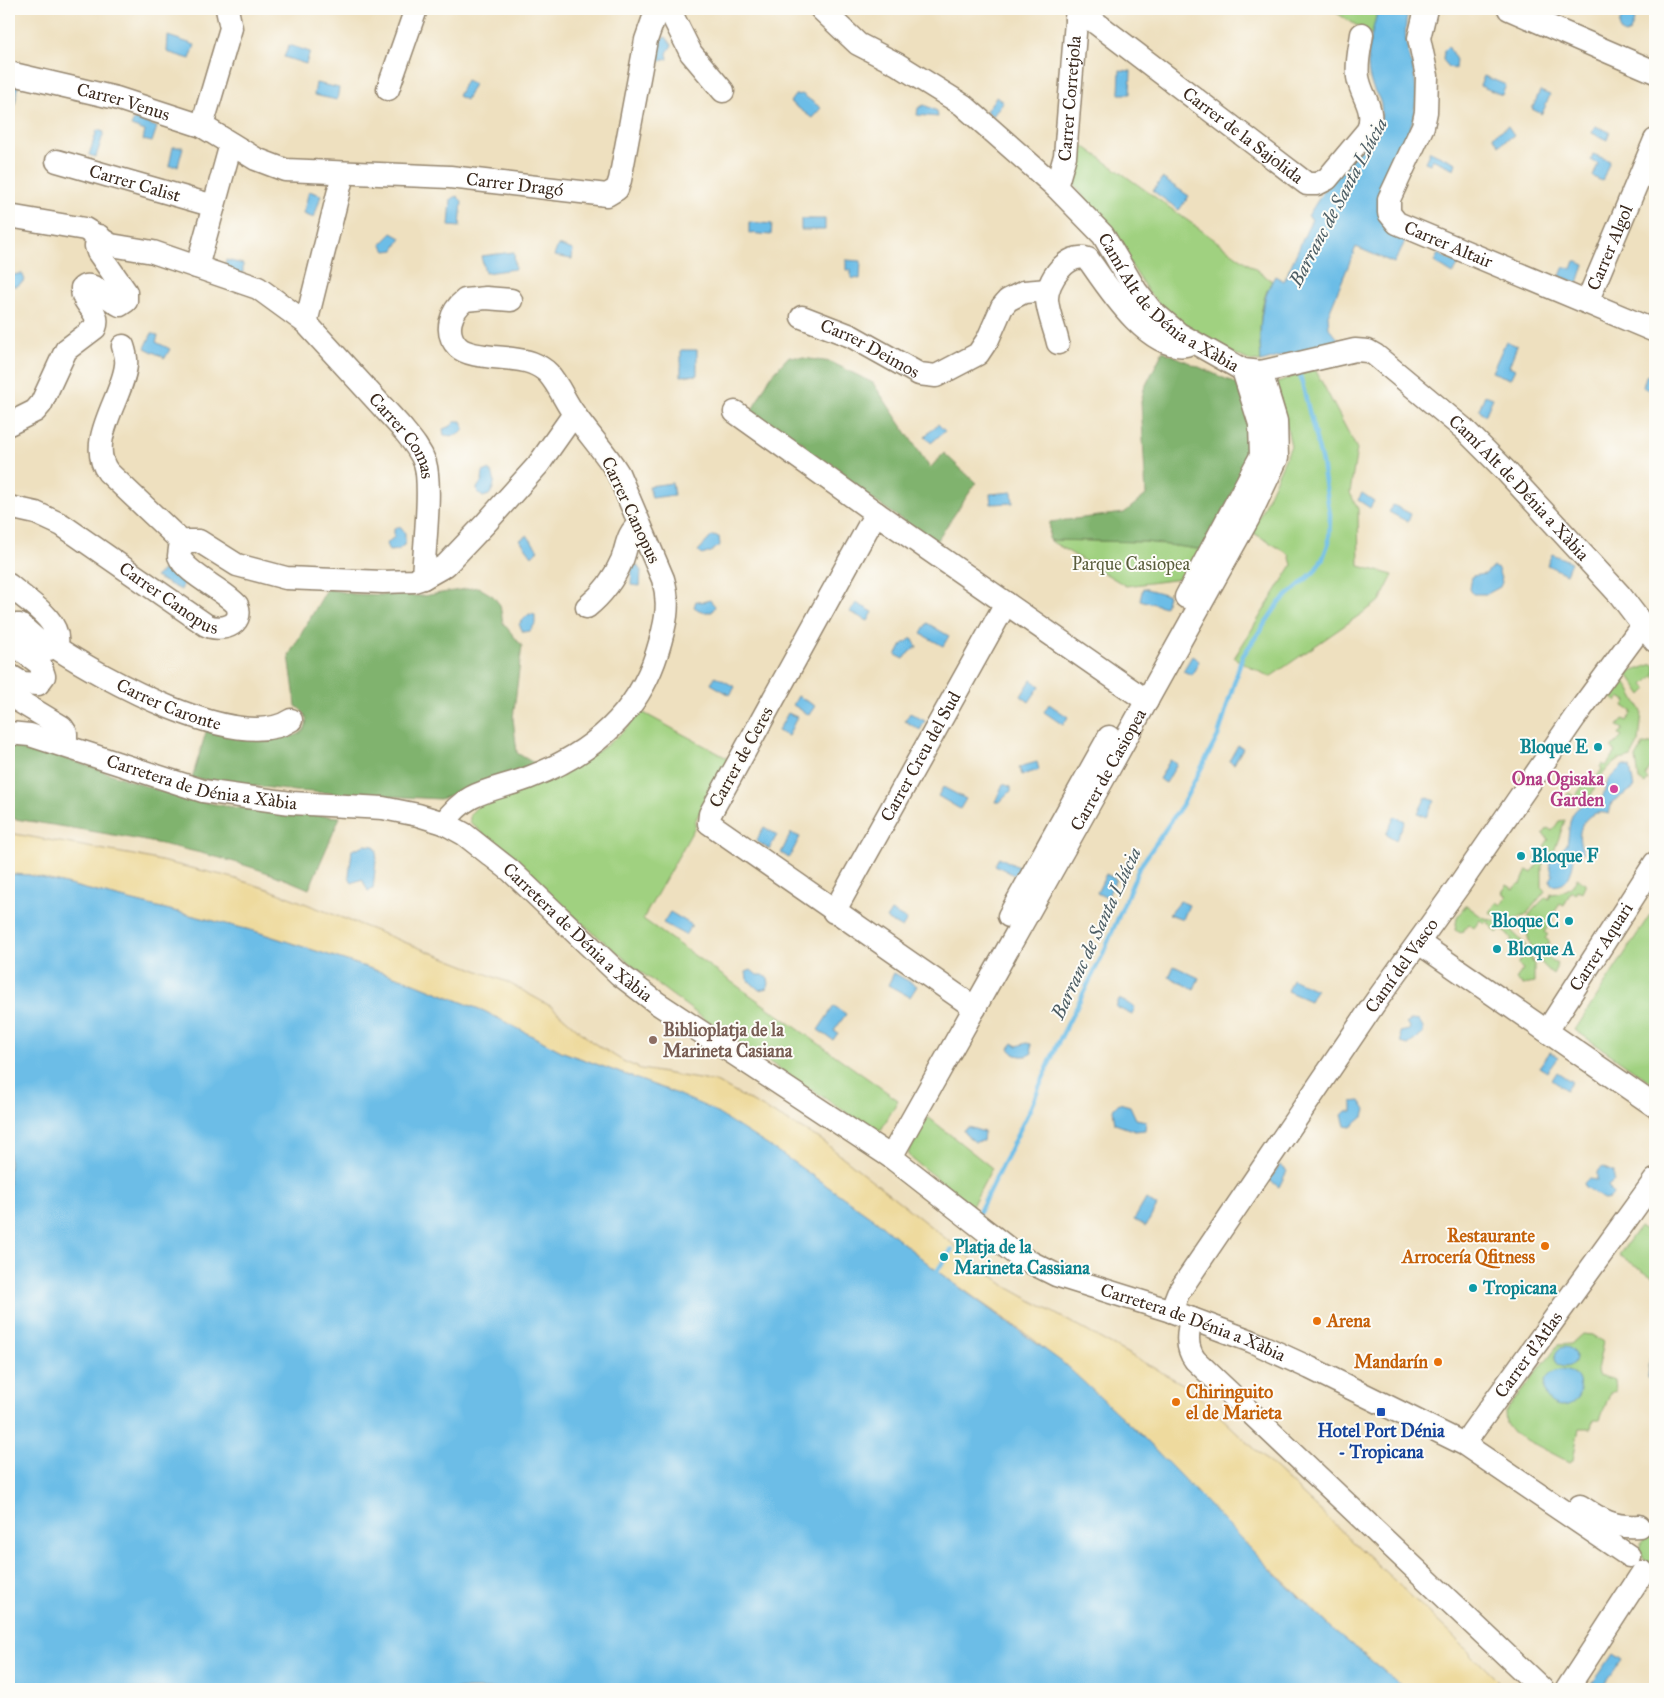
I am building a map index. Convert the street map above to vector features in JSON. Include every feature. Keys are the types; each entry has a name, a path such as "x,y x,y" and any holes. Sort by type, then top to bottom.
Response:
{"street":[{"path":"202,126 231,28 227,9"},
{"path":"388,89 416,9"},
{"name":"Carrer Dragó","path":"231,144 256,159 285,170 450,178 607,195 613,193 620,180 646,40 657,9"},
{"path":"669,9 691,53 723,91"},
{"name":"Camí Alt de Dénia a Xàbia","path":"821,9 858,44 897,64 963,105 1056,187 1103,235 1136,291 1151,310 1167,325 1193,343 1259,371 1355,350 1368,351 1464,429 1505,470 1620,595 1649,634"},
{"name":"Carrer Altair","path":"1426,9 1419,38 1427,76 1426,112 1423,126 1389,199 1389,213 1397,223 1655,331"},
{"path":"1509,9 1655,72"},
{"name":"Carrer Corretjola","path":"1056,187 1065,156 1077,14"},
{"name":"Carrer de la Sajolida","path":"1077,14 1092,20 1306,184 1312,185 1327,179 1368,130 1370,110 1362,91 1357,71 1362,34"},
{"name":"Carrer Venus","path":"9,73 116,98 202,126 231,144"},
{"name":"Carrer Algol","path":"1587,302 1655,140"},
{"path":"9,216 85,229 111,245 153,252 197,267 231,144"},
{"name":"Carrer Calist","path":"58,161 214,206"},
{"path":"306,323 344,174"},
{"path":"9,424 35,411 41,404 66,350 95,328 97,323 95,313 83,299 82,288 93,286 115,303 120,304 126,301 126,292 98,252 96,246 99,236"},
{"path":"1058,342 1047,300 1048,290 1069,260 1082,256 1088,259 1139,324 1156,336 1178,346 1193,343"},
{"name":"Carrer Comas","path":"197,267 258,288 306,323 414,442 424,462 427,482 423,578"},
{"name":"Carrer Deimos","path":"802,317 851,336 919,374 932,376 968,361 978,354 988,339 1002,307 1008,300 1024,292 1048,290"},
{"name":"Carrer Canopus","path":"444,823 453,810 465,800 544,772 578,752 611,729 634,702 653,664 665,623 668,605 661,573 618,473 608,457 574,414 547,372 534,364 514,357 474,354 464,351 457,346 452,337 450,326 452,314 465,300 486,298 511,300"},
{"path":"123,346 126,357 125,370 100,446 101,460 108,472 184,544 188,541 199,541 237,565 286,578 383,582 414,581 437,571 460,551 538,464 574,414"},
{"name":"Carrer de Casiopea","path":"885,1154 1141,697 1261,456 1259,371"},
{"path":"734,412 1141,697"},
{"name":"Carrer Canopus","path":"9,507 36,513 62,525 206,625 219,629 227,627 238,617 237,605 181,560 180,548 184,544"},
{"name":"Carrer de Ceres","path":"876,513 708,820 710,826 969,1004"},
{"path":"587,607 607,587 621,560 630,533 639,525"},
{"path":"9,586 46,616 58,635 55,647 49,649 43,647 20,625 14,625 9,628"},
{"name":"Carrer Creu del Sud","path":"834,912 1006,603"},
{"name":"Camí del Vasco","path":"1171,1311 1178,1293 1289,1129 1575,716 1649,634"},
{"path":"9,641 40,664 44,676 38,684 31,685 9,675"},
{"name":"Carrer Caronte","path":"55,647 129,691 208,720 244,727 268,729 283,726 291,720"},
{"path":"9,695 65,729 66,746"},
{"name":"Carretera de Dénia a Xàbia","path":"9,733 30,735 145,774 215,794 291,803 383,808 418,814 444,823 464,834 511,871 619,974 657,1003 885,1154 1004,1247 1028,1263 1056,1275 1171,1311 1271,1350 1390,1408 1484,1456 1629,1556 1636,1568 1652,1575"},
{"name":"Carrer Aquari","path":"1546,1031 1648,890 1655,863"},
{"path":"1419,943 1655,1106"},
{"name":"Carrer d'Atlas","path":"1471,1434 1655,1180"},
{"path":"1192,1319 1188,1336 1190,1351 1195,1360 1542,1689"},
{"name":"Carretera de Dénia a Xàbia","path":"1390,1408 1429,1417 1471,1434 1606,1522 1619,1527 1647,1523"},
{"path":"1629,1556 1629,1539 1647,1523"},
{"path":"1567,1689 1652,1575"}],"green space":[{"path":"1330,9 1378,9 1372,35"},
{"path":"1074,139 1272,281 1264,300 1260,321 1261,362 1250,361 1185,330 1149,293 1114,238 1072,181 1070,171"},
{"path":"1163,351 1237,384 1249,416 1250,455 1205,550 1146,542 1049,540 1050,522 1124,513 1146,495 1141,402 1144,389"},
{"path":"789,356 831,362 873,383 930,468 944,453 976,483 935,543 750,414 770,377"},
{"path":"1315,369 1357,449 1350,493 1358,509 1359,566 1393,575 1380,601 1270,677 1234,658 1292,565 1289,554 1252,532 1291,446 1277,382"},
{"name":"Parque Casiopea","path":"1049,540 1146,542 1205,550 1188,578 1126,586"},
{"path":"478,587 493,596 500,605 503,623 522,646 513,718 517,753 532,762 539,763 440,799 295,791 192,778 207,729 272,738 294,736 302,732 306,725 306,716 296,706 289,655 327,589 354,594 423,596"},
{"path":"1653,664 1655,666 1655,678 1653,676 1644,685 1648,689 1642,695 1627,673"},
{"path":"1623,677 1642,712 1639,742 1631,757 1617,761 1608,769 1598,782 1591,796 1574,805 1565,799 1569,793 1575,797 1583,785 1579,782 1583,777 1589,781 1593,776 1596,778 1602,769 1600,767 1602,764 1606,766 1616,752 1611,748 1622,737 1619,735 1623,729 1618,726 1623,719 1627,721 1633,712 1624,706 1627,701 1620,697 1617,702 1610,696"},
{"path":"640,711 729,759 694,823 696,825 643,919 898,1100 881,1130 875,1131 711,1024 638,970 583,924 470,822 470,814 479,805 567,769 608,744 626,729"},
{"path":"1655,743 1655,764 1653,763 1645,776 1648,779 1645,784 1639,780 1636,758 1643,745"},
{"path":"9,746 74,761 181,797 220,805 340,817 309,889 237,863 162,844 9,818"},
{"path":"1565,820 1555,849 1542,865 1542,887 1545,891 1525,916 1505,920 1489,912 1497,902 1501,905 1507,896 1502,892 1507,885 1514,889 1519,883 1521,884 1527,870 1532,873 1539,862 1535,858 1546,848 1544,846 1549,839 1543,834 1548,828 1552,831 1559,821"},
{"path":"1577,878 1586,883 1582,892 1577,890 1575,894 1571,891 1564,906 1560,904 1551,917 1554,919 1544,932 1548,935 1545,938 1550,942 1541,953 1558,964 1553,974 1537,957 1529,943 1528,919 1533,910 1546,897 1549,899 1551,894 1567,890"},
{"path":"1466,905 1482,917 1504,924 1524,943 1534,965 1534,983 1523,985 1516,979 1523,969 1517,964 1523,958 1519,954 1522,951 1509,943 1512,939 1501,929 1497,933 1487,921 1484,923 1480,920 1474,928 1469,924 1461,933 1455,930 1457,918"},
{"path":"1651,913 1655,915 1655,1085 1575,1030"},
{"path":"928,1117 992,1168 972,1206 912,1159 908,1153"},
{"path":"1639,1227 1655,1238 1655,1278 1619,1255"},
{"path":"1582,1334 1592,1335 1603,1342 1597,1370 1598,1375 1615,1380 1616,1391 1610,1393 1600,1420 1593,1420 1591,1428 1579,1428 1573,1460 1569,1462 1513,1433 1506,1424 1505,1412 1558,1345 1571,1344","holes":["1558,1350 1574,1354 1572,1363 1562,1366 1557,1362 1555,1356"]},
{"path":"1655,1533 1655,1564 1645,1561 1639,1548 1646,1536"}],"sand":[{"name":"Platja de la Marineta Cassiana","path":"9,833 139,856 226,876 268,889 507,982 552,1007 592,1042 623,1061 641,1069 716,1082 820,1139 1007,1287 1190,1388 1449,1632 1506,1689 1406,1689 1336,1632 1223,1522 1143,1437 1033,1339 937,1271 874,1219 783,1155 670,1091 563,1052 484,1011 409,981 254,931 29,875 9,874"}],"water":[{"path":"1378,9 1409,9 1406,33 1416,84 1415,109 1408,135 1381,198 1409,234 1394,263 1356,247 1328,315 1329,328 1339,340 1261,362 1261,318 1270,286 1275,276 1284,281 1312,219 1308,216 1323,192 1380,122 1380,102 1372,86 1368,71 1370,44"},
{"path":"1629,9 1634,10 1634,21 1630,32 1625,34 1620,31 1620,21"},
{"path":"168,36 195,45 190,59 167,52"},
{"path":"666,37 672,45 667,53 668,59 660,61 656,57 661,39"},
{"path":"289,45 310,52 306,64 284,57"},
{"path":"1448,46 1456,60 1455,69 1449,67 1443,60 1444,50"},
{"path":"1120,70 1131,71 1130,94 1119,94"},
{"path":"1484,76 1506,85 1502,95 1480,86"},
{"path":"466,80 474,84 466,100 458,96"},
{"path":"316,83 339,88 337,100 314,95"},
{"path":"9,84 18,86 15,104 9,103"},
{"path":"1540,91 1550,95 1542,114 1532,109"},
{"path":"802,94 821,108 812,118 790,102 795,95"},
{"path":"996,97 1003,102 993,116 986,111"},
{"path":"924,105 937,111 938,117 917,115 918,108"},
{"path":"134,119 157,127 152,142 143,140 145,131 131,126"},
{"path":"1508,126 1514,135 1499,145 1493,136"},
{"path":"1595,126 1610,132 1607,140 1592,133"},
{"path":"97,130 104,132 96,157 89,155"},
{"path":"173,147 183,147 178,166 169,166"},
{"path":"1430,151 1456,163 1454,169 1432,159 1430,164 1425,162"},
{"path":"1593,154 1610,161 1602,181 1593,177 1598,164 1591,160"},
{"path":"1162,178 1189,196 1179,210 1153,191"},
{"path":"309,191 321,195 314,218 303,214"},
{"path":"457,196 462,201 460,227 449,226 451,199"},
{"path":"801,219 825,219 825,230 801,230"},
{"path":"749,222 772,224 771,235 749,233"},
{"path":"392,233 401,238 394,250 386,251 381,244"},
{"path":"558,245 573,250 572,259 554,256"},
{"path":"514,252 515,269 485,273 481,256"},
{"path":"1438,254 1459,264 1453,274 1434,262"},
{"path":"226,260 243,264 243,274 225,271"},
{"path":"846,260 861,261 860,279 851,278 851,270 846,270"},
{"path":"1575,261 1584,265 1578,283 1560,276 1564,266 1572,269"},
{"path":"9,273 14,275 22,273 25,280 17,286 9,286"},
{"path":"152,333 158,336 156,342 170,349 165,358 145,348"},
{"path":"1506,341 1517,346 1509,366 1515,369 1510,379 1492,372"},
{"path":"681,350 697,350 697,375 681,376"},
{"path":"1655,372 1654,392 1643,387 1646,376"},
{"path":"1485,395 1493,398 1485,416 1479,409"},
{"path":"456,421 462,421 464,429 461,433 452,436 444,435 443,429 451,426"},
{"path":"938,424 945,431 931,443 925,436"},
{"path":"488,470 493,475 494,485 489,495 483,497 478,493 477,488 482,481 483,472"},
{"path":"672,483 674,495 652,498 649,486"},
{"path":"1012,492 1013,503 991,504 990,494"},
{"path":"1362,493 1374,501 1370,508 1358,500"},
{"path":"1393,505 1411,514 1408,522 1389,512"},
{"path":"400,527 405,533 405,544 398,550 389,551 386,544 394,537 394,528"},
{"path":"527,535 538,550 532,556 520,540"},
{"path":"712,536 719,537 720,545 711,552 702,555 698,551"},
{"path":"1552,554 1571,562 1566,574 1547,565"},
{"path":"637,565 641,571 640,586 631,585 632,567"},
{"path":"1493,567 1498,569 1502,582 1500,587 1487,594 1473,594 1470,589 1472,576 1485,574"},
{"path":"165,569 184,582 181,590 155,577"},
{"path":"1143,588 1168,595 1165,607 1140,600"},
{"path":"710,600 715,606 712,612 702,612 694,607 696,601"},
{"path":"856,603 873,612 868,621 850,612"},
{"path":"529,614 535,615 535,624 530,631 523,632 519,624"},
{"path":"927,623 949,636 943,646 921,634"},
{"path":"912,638 917,647 909,652 904,659 896,655 902,645"},
{"path":"1192,656 1199,661 1192,675 1183,671"},
{"path":"715,676 735,687 730,695 711,684"},
{"path":"1031,680 1040,686 1029,702 1021,696"},
{"path":"798,696 815,706 809,715 793,705"},
{"path":"1049,704 1068,717 1063,725 1044,712"},
{"path":"788,713 797,717 788,736 778,731"},
{"path":"910,713 925,721 920,730 905,721"},
{"path":"1238,745 1243,748 1234,764 1229,761"},
{"path":"1170,760 1177,764 1166,783 1159,779"},
{"path":"1037,762 1039,770 1022,775 1019,767"},
{"path":"1623,765 1630,767 1634,788 1612,802 1609,814 1593,814 1587,818 1580,830 1579,838 1584,852 1575,854 1569,876 1563,884 1551,885 1550,880 1553,875 1549,864 1567,844 1571,818 1574,813 1584,804 1592,801 1596,803 1602,799 1608,780"},
{"path":"1003,784 1011,787 1011,791 1000,802 995,802"},
{"path":"943,787 966,799 960,809 938,796"},
{"path":"1426,797 1435,801 1426,817 1418,813"},
{"path":"1395,816 1405,821 1396,840 1386,834"},
{"path":"764,827 777,835 769,849 756,841"},
{"path":"791,833 800,837 789,858 781,853"},
{"path":"365,845 374,846 377,851 373,889 368,891 362,879 352,883 349,876 352,850"},
{"path":"999,857 1020,868 1016,876 995,865"},
{"path":"9,874 29,875 254,931 409,981 484,1011 563,1052 670,1091 709,1108 783,1155 874,1219 937,1271 1062,1362 1143,1437 1281,1580 1336,1632 1406,1689 9,1689"},
{"path":"1106,874 1116,879 1107,898 1097,893"},
{"path":"1180,901 1189,905 1183,919 1169,914"},
{"path":"891,911 907,920 902,928 886,919"},
{"path":"670,912 692,925 685,935 663,923"},
{"path":"1174,966 1199,978 1194,989 1169,977"},
{"path":"751,970 757,975 763,975 768,978 769,984 767,988 759,990 747,979 746,972"},
{"path":"894,973 917,986 910,997 888,985"},
{"path":"1292,979 1316,990 1310,1001 1287,991"},
{"path":"1119,999 1135,1007 1132,1015 1116,1007"},
{"path":"834,1006 846,1014 834,1031 838,1033 833,1040 818,1030"},
{"path":"1412,1020 1419,1021 1423,1028 1423,1034 1408,1045 1401,1043 1400,1032 1409,1030 1410,1027 1406,1024"},
{"path":"1013,1043 1018,1046 1026,1043 1031,1044 1032,1053 1026,1056 1016,1055 1009,1048"},
{"path":"1550,1052 1558,1057 1547,1072 1539,1067"},
{"path":"1557,1072 1572,1082 1566,1090 1552,1080"},
{"path":"1360,1101 1366,1110 1364,1116 1351,1127 1345,1126 1342,1115 1346,1111 1352,1111 1352,1102"},
{"path":"1119,1103 1130,1106 1136,1119 1146,1121 1145,1130 1135,1131 1115,1124 1113,1109"},
{"path":"968,1127 984,1132 983,1141 975,1142 965,1134 963,1130"},
{"path":"1280,1165 1287,1171 1279,1187 1269,1180"},
{"path":"1603,1167 1614,1172 1614,1181 1608,1186 1613,1194 1609,1199 1605,1200 1585,1187 1584,1183 1588,1179 1597,1180 1597,1172"},
{"path":"1146,1199 1157,1206 1146,1226 1134,1220"},
{"path":"1565,1347 1572,1350 1575,1357 1572,1364 1565,1367 1558,1364 1555,1357 1558,1350"},
{"path":"1650,1358 1655,1359 1655,1380 1648,1378"},
{"path":"1562,1370 1569,1371 1575,1375 1579,1381 1579,1395 1575,1401 1569,1405 1562,1406 1555,1405 1549,1401 1545,1395 1544,1388 1545,1381 1549,1375 1555,1371"},
{"path":"1613,1654 1622,1660 1602,1689 1589,1689"}],"waterway":[{"name":"Barranc de Santa Llúcia","path":"979,1212 1030,1109 1057,1045 1102,956 1139,868 1182,805 1218,736 1242,657 1279,603 1314,572 1323,558 1329,542 1330,515 1322,463 1299,371"},
{"name":"Barranc de Santa Llúcia","path":"937,1271 952,1249"}],"place":[{"name":"Bloque E","path":"1598,747"},
{"name":"Ona Ogisaka Garden","path":"1614,789"},
{"name":"Bloque F","path":"1521,856"},
{"name":"Bloque C","path":"1569,921"},
{"name":"Bloque A","path":"1497,949"},
{"name":"Biblioplatja de la Marineta Casiana","path":"653,1040"},
{"name":"Restaurante Arrocería Qfitness","path":"1545,1246"},
{"name":"Platja de la Marineta Cassiana","path":"944,1257"},
{"name":"Tropicana","path":"1473,1288"},
{"name":"Arena","path":"1317,1321"},
{"name":"Mandarín","path":"1438,1362"},
{"name":"Chiringuito el de Marieta","path":"1176,1402"},
{"name":"Hotel Port Dénia - Tropicana","path":"1381,1412"}]}
